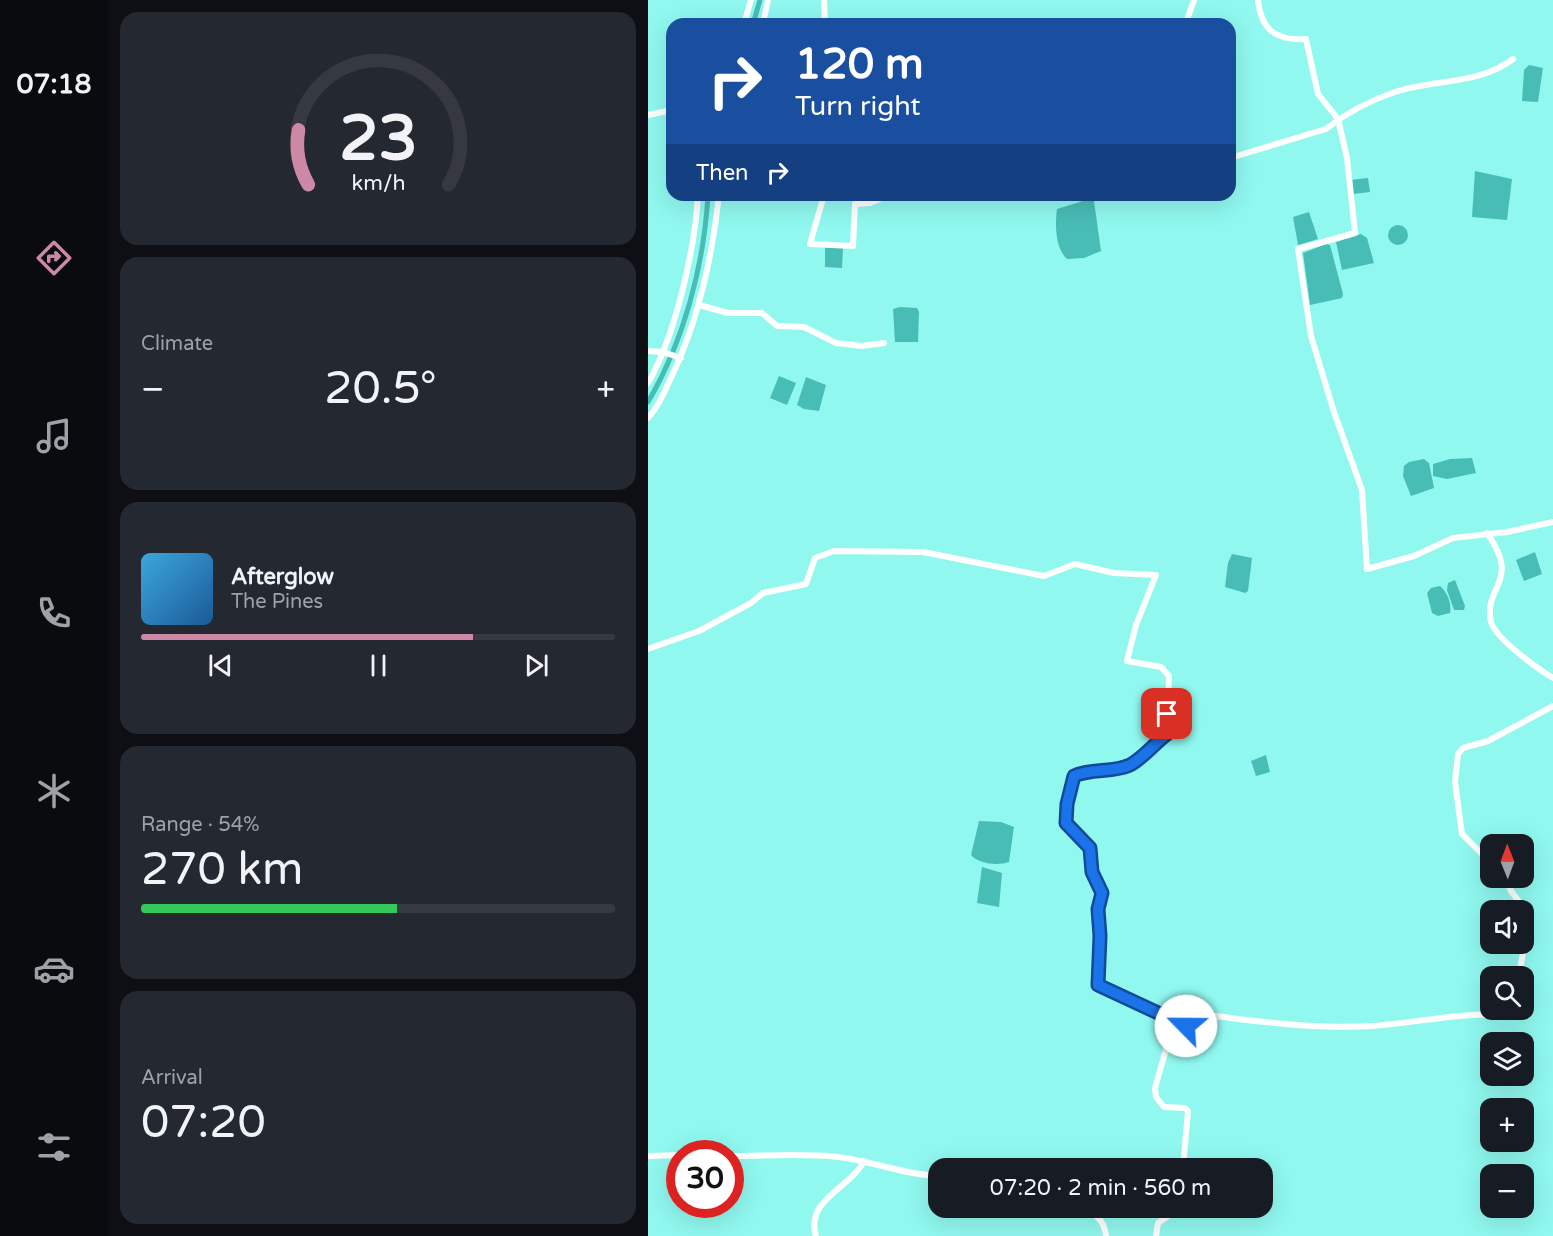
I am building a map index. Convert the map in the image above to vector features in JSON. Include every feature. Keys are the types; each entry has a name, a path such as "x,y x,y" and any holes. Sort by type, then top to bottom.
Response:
{"street":[{"path":"746,18 751,0"},
{"path":"764,18 768,0"},
{"path":"824,0 825,18"},
{"path":"1188,18 1194,0"},
{"path":"1258,0 1261,20 1265,27 1293,40 1306,39 1318,94 1338,119 1347,158 1355,233 1298,249 1311,336 1334,412 1362,490 1367,569 1414,556 1453,538 1553,522"},
{"path":"1236,156 1326,129 1338,119 1394,92 1480,76 1498,70 1513,59"},
{"path":"648,115 666,111"},
{"path":"648,384 663,352 690,255 697,201"},
{"path":"648,418 658,405 681,358 699,305 714,245 718,201"},
{"path":"822,201 810,244 853,246 855,204 875,201"},
{"path":"699,305 728,314 762,313 777,326 804,327 846,345 884,343"},
{"path":"648,351 663,352 681,358"},
{"path":"1487,533 1501,556 1503,573 1492,603 1491,621 1497,634 1553,678"},
{"path":"648,649 699,631 763,594 806,584 815,558 834,551 923,552 1044,576 1075,564 1114,573 1156,575 1136,626 1127,661 1161,667 1168,675 1167,734 1130,765 1092,772 1084,771 1074,776 1067,804 1066,823 1090,848 1092,872 1102,893 1098,909 1100,936 1098,985 1205,1033 1216,1016 1290,1025 1370,1026 1480,1013"},
{"path":"1480,852 1462,834 1455,782 1458,754 1463,748 1488,741 1553,706"},
{"path":"1510,888 1527,912 1528,923 1521,966"},
{"path":"1174,1021 1155,1088 1156,1097 1164,1107 1185,1108 1188,1111 1184,1158"},
{"path":"648,1156 666,1155"},
{"path":"744,1156 835,1157 864,1161 920,1176 928,1176"},
{"path":"816,1236 816,1214 822,1202 858,1173 864,1161"},
{"path":"1099,1218 1106,1236"},
{"path":"1156,1236 1158,1223 1165,1218"}],"water":[{"path":"1529,65 1543,68 1538,102 1522,101 1524,70"},
{"path":"1475,171 1512,179 1507,220 1472,217"},
{"path":"1368,178 1370,192 1353,194 1350,180"},
{"path":"1083,201 1094,201 1101,251 1084,258 1067,259 1058,243 1057,209"},
{"path":"1309,212 1318,239 1298,245 1293,217"},
{"path":"1398,225 1405,228 1408,235 1405,242 1398,245 1391,242 1388,235 1391,228"},
{"path":"1361,234 1367,238 1374,263 1342,270 1336,242"},
{"path":"1326,244 1330,245 1343,294 1342,298 1310,305 1303,253"},
{"path":"825,247 843,248 842,268 825,267"},
{"path":"917,308 919,312 918,342 895,342 893,309"},
{"path":"779,376 796,383 787,405 770,398"},
{"path":"806,377 826,385 819,411 804,409 797,405"},
{"path":"1472,458 1476,473 1447,479 1433,476 1433,464 1450,459"},
{"path":"1424,459 1429,463 1434,488 1411,496 1403,476 1404,466 1409,462"},
{"path":"1535,552 1542,574 1524,581 1516,560"},
{"path":"1232,554 1252,558 1248,591 1245,593 1225,587 1228,563"},
{"path":"1455,580 1465,606 1464,610 1454,610 1447,590 1448,583"},
{"path":"1440,586 1448,598 1450,613 1438,616 1432,613 1427,593 1431,588"},
{"path":"1266,755 1270,772 1256,776 1251,761"},
{"path":"979,821 1001,822 1014,827 1009,862 989,863 971,855"},
{"path":"982,867 1002,873 999,907 977,903"}],"waterway":[{"path":"755,18 760,0"},
{"path":"648,402 672,354 690,302 702,248 708,201"}],"route":[{"path":"1167,714 1167,734 1130,765 1092,772 1084,771 1074,776 1067,804 1066,823 1090,848 1092,872 1102,893 1098,909 1100,936 1098,985 1186,1026"}]}
